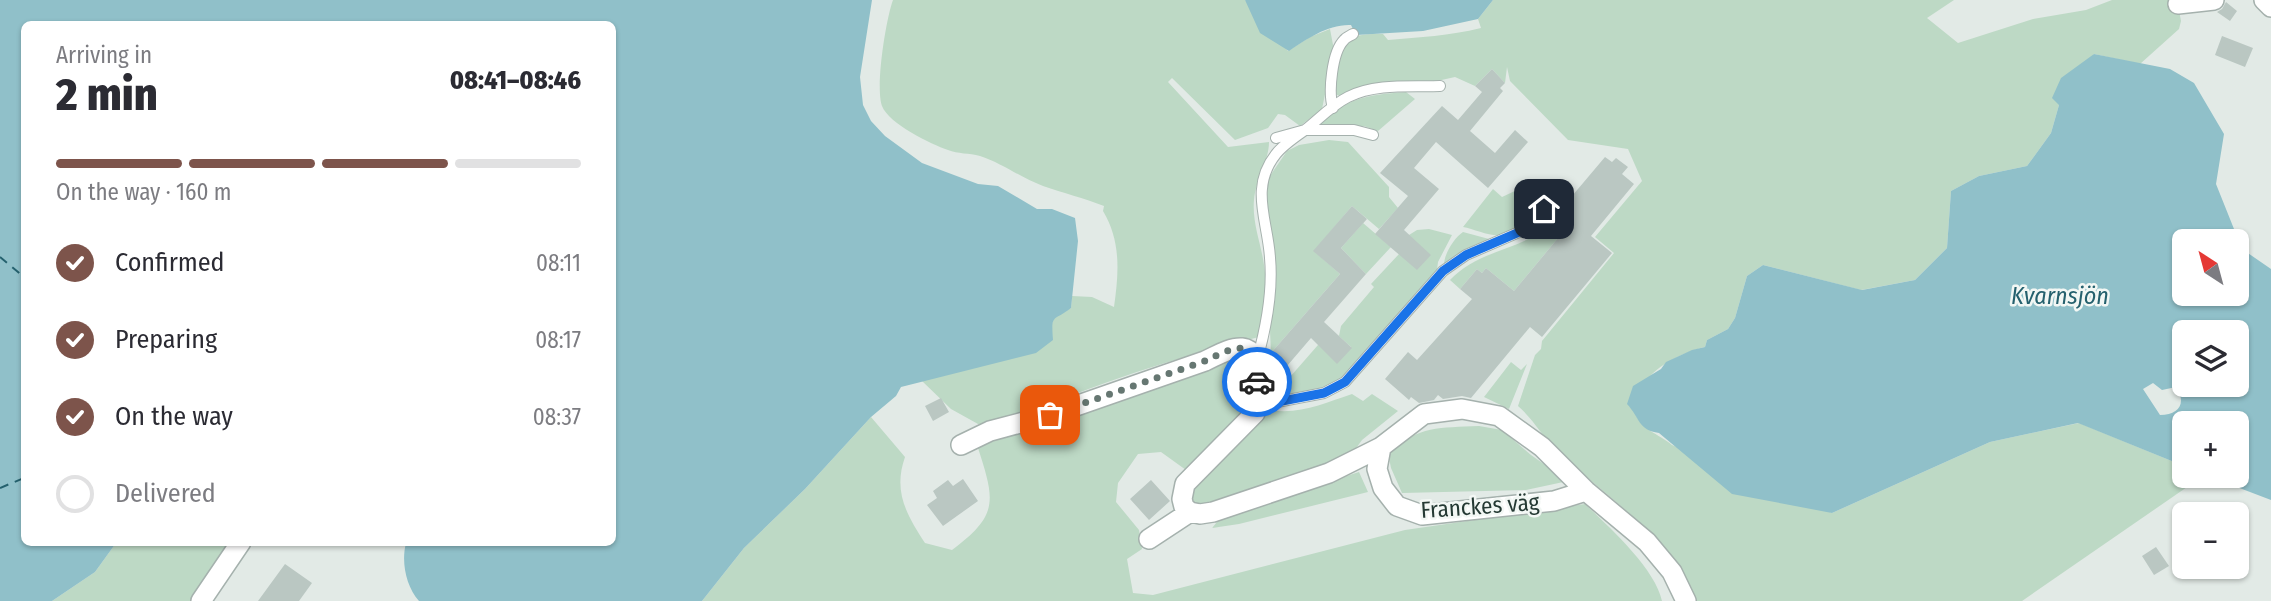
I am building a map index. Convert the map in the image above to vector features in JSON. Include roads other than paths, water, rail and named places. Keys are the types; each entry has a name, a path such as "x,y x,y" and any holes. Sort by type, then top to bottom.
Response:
{"street":[{"path":"2178,4 2214,0"},
{"path":"2264,0 2271,7"},
{"path":"961,445 989,431 1050,415 1230,350 1242,348 1252,351 1257,360 1255,413 1185,484 1182,499 1184,508 1190,512"},
{"name":"Franckes väg","path":"1150,538 1190,512 1213,512 1329,473 1381,447 1424,415 1462,409 1499,416 1542,447 1586,491 1647,542 1672,572 1686,601"},
{"name":"Franckes väg","path":"1381,447 1377,469 1382,488 1397,506 1422,515 1554,501 1586,491"},
{"path":"201,601 238,546"}],"lane":[{"path":"1333,108 1329,97 1335,58 1343,40 1353,34"},
{"path":"1257,360 1264,336 1270,284 1270,257 1260,193 1265,173 1277,152 1348,97 1375,89 1440,86"},
{"path":"1276,138 1305,130 1354,130 1373,135"},
{"path":"1256,406 1324,393 1345,382 1443,271 1466,255 1533,226 1544,209"}],"water":[{"path":"0,0 872,0 860,77 863,105 871,121 885,136 922,163 978,184 998,186 1037,209 1052,209 1075,218 1078,241 1071,308 1054,319 1053,340 1036,353 901,387 896,396 871,417 805,489 744,548 702,601 419,601 406,574 406,546 616,546 616,21 21,21 21,546 114,546 95,572 52,601 0,601"},
{"path":"1245,0 1493,0 1478,19 1423,31 1356,35 1351,25 1342,25 1318,33 1289,51 1260,33"},
{"name":"Kvarnsjön","path":"2094,54 2170,69 2194,83 2224,134 2216,184 2234,229 2172,229 2172,306 2249,306 2249,254 2271,269 2271,500 2240,488 2249,488 2249,411 2175,411 2181,403 2181,397 2249,397 2249,320 2172,320 2172,388 2162,390 2153,383 2143,389 2160,415 2172,413 2172,461 2078,423 1990,442 1832,513 1732,494 1659,433 1640,423 1627,404 1633,386 1661,369 1666,362 1705,347 1707,340 1728,329 1735,318 1747,276 1763,265 1862,290 1915,280 1947,248 1951,191 1979,176 2027,166 2051,133 2059,105 2052,98 2061,78"}]}
